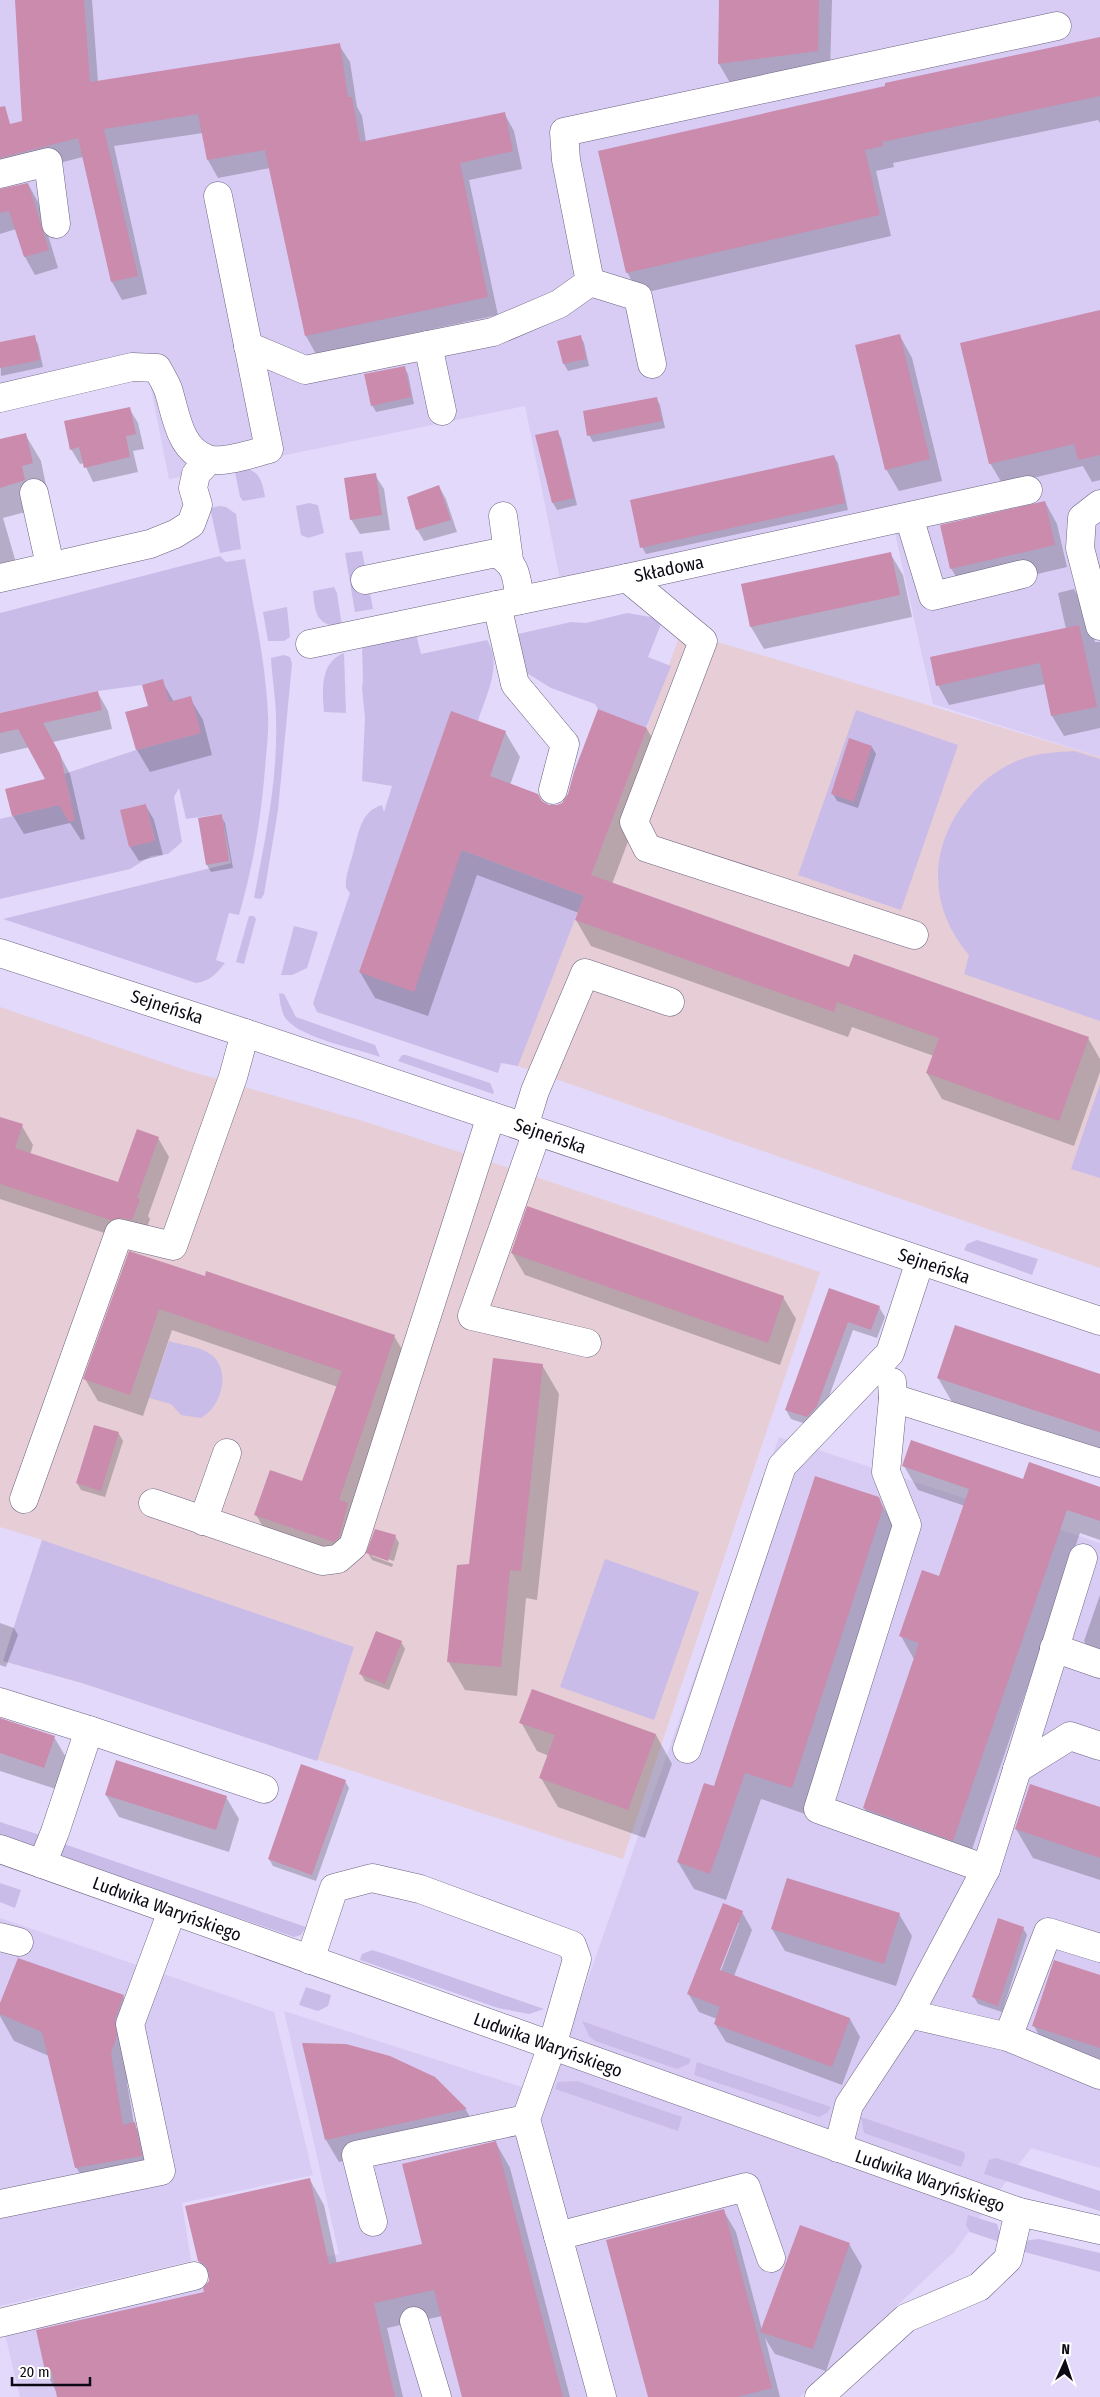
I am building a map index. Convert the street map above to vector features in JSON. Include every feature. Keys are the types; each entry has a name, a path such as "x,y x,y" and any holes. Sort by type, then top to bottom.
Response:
{"street":[{"path":"590,282 566,160 564,132 1057,26"},
{"path":"0,174 48,162 56,224"},
{"path":"0,398 132,368 157,368 167,387 180,432 190,449 209,460 237,458 269,449 218,196"},
{"path":"248,346 305,370 493,332 559,304 590,282"},
{"path":"590,282 638,297 652,364"},
{"path":"428,345 442,412"},
{"path":"0,578 50,565 150,544 183,529 191,524 198,505 193,488 196,474 209,460"},
{"name":"Składowa","path":"310,644 627,578 1028,490"},
{"path":"34,493 50,565"},
{"path":"1100,504 1082,518 1080,548 1100,626"},
{"path":"503,516 509,560 516,572 508,603 515,684 565,744 553,790"},
{"path":"909,517 933,596 1023,574"},
{"path":"365,580 496,552 509,560"},
{"path":"627,578 704,641 634,822 647,848 914,935"},
{"name":"Sejneńska","path":"0,953 245,1032 1100,1321"},
{"path":"587,1342 472,1316 530,1129 535,1091 585,973 670,1002"},
{"path":"24,1498 119,1233 173,1246 233,1077 245,1032"},
{"path":"154,1503 322,1561 338,1559 353,1546 491,1116"},
{"path":"920,1261 890,1353 893,1398 886,1472 907,1525 818,1809 986,1869"},
{"path":"687,1749 782,1466 890,1353"},
{"path":"893,1398 1100,1463"},
{"path":"203,1520 227,1453"},
{"path":"838,2148 849,2105 909,2014 986,1869 1082,1558"},
{"path":"1054,1648 1100,1664"},
{"path":"0,1702 264,1789"},
{"path":"42,1864 55,1832 89,1730"},
{"path":"1017,1769 1070,1736 1100,1746"},
{"name":"Ludwika Waryńskiego","path":"0,1849 1019,2212 1100,2230"},
{"path":"310,1960 334,1888 372,1878 420,1889 572,1945 577,1959 552,2046 526,2120 602,2397"},
{"path":"0,2204 161,2171 130,2024 172,1911"},
{"path":"1008,2037 1048,1932 1100,1948"},
{"path":"909,2014 1008,2037 1100,2075"},
{"path":"373,2222 356,2155 526,2120"},
{"path":"558,2236 746,2187 771,2258"},
{"path":"819,2397 906,2318 979,2287 1008,2259 1019,2212"},
{"path":"0,2323 194,2276"},
{"path":"414,2321 437,2397"}],"shaded area":[{"path":"0,0 1100,0 1100,757 933,704 890,511 560,579 525,406 169,479 149,379 0,402"},
{"path":"234,467 248,469 257,474 262,483 265,497 243,501 240,497"},
{"path":"309,503 318,505 324,533 308,538 301,535 296,506"},
{"path":"226,507 236,514 241,549 220,553 210,508"},
{"path":"362,551 373,609 355,612 345,553"},
{"path":"220,556 226,562 245,559 265,676 268,716 267,743 259,825 244,897 239,915 229,913 216,960 225,963 209,979 196,983 3,919 231,863 222,814 186,819 179,788 174,797 182,842 168,854 151,856 130,869 0,899 0,819 71,802 64,774 136,750 200,733 169,702 142,685 98,691 0,713 0,613","holes":["146,804 155,840 129,847"]},
{"path":"334,587 337,593 342,627 327,624 318,617 316,612 313,591"},
{"path":"287,607 290,637 284,641 268,641 263,612"},
{"path":"627,613 663,619 648,657 671,666 646,728 598,709 595,704 551,688 522,670 518,634 571,622 586,623"},
{"path":"681,631 1100,757 1100,1268 518,1066 647,728"},
{"path":"416,634 421,654 487,640 492,650 492,680 478,721 451,712 359,972 462,850 584,896 518,1066 501,1063 498,1073 317,1012 313,1003 350,893 346,888 346,878 362,823 369,812 375,808 382,805 384,812 392,786 362,781 365,718 362,688 362,645"},
{"path":"344,653 346,713 324,712 324,678 330,663"},
{"path":"284,655 290,657 292,664 278,810 264,894 261,899 254,898 270,809 276,742 276,711 271,658"},
{"path":"856,710 958,745 901,910 798,875"},
{"path":"1074,751 1100,759 1100,1021 964,974 969,955 955,936 946,916 940,896 938,876 940,855 946,835 956,815 975,790 993,774 1007,765 1041,754"},
{"path":"249,916 254,916 256,919 244,964 236,962"},
{"path":"294,926 318,932 307,968 292,975 281,975"},
{"path":"279,993 284,994 296,1017 375,1045 380,1057 330,1042 294,1026 284,1016"},
{"path":"0,1007 182,1069 366,1122 509,1168 820,1272 623,1859 82,1683 3,1661 42,1540 0,1527"},
{"path":"402,1055 490,1083 494,1092 493,1094 398,1061"},
{"path":"1100,1084 1100,1178 1071,1169"},
{"path":"977,1240 1038,1259 1032,1275 964,1250 967,1244"},
{"path":"169,1341 207,1352 215,1358 220,1367 222,1386 219,1396 215,1405 201,1418 181,1415 171,1404 149,1398"},
{"path":"779,1437 1100,1543 1100,2168 1031,2148 954,2252 800,2397 20,2397 4,2330 339,2254 284,2011 547,2095"},
{"path":"42,1540 354,1647 317,1761 82,1683 3,1661"},
{"path":"605,1559 699,1592 654,1720 560,1687"},
{"path":"0,1822 46,1837 35,1848 0,1837"},
{"path":"61,1843 306,1927 301,1935 294,1937 63,1858"},
{"path":"0,1883 21,1890 15,1908 0,1902"},
{"path":"0,1918 274,2012 313,2175 182,2203 191,2261 0,2306"},
{"path":"372,1950 544,2009 529,2014 498,2008 360,1960 362,1954"},
{"path":"306,1987 331,1995 328,2006 318,2011 299,2005"},
{"path":"582,2021 691,2059 689,2064 677,2069 595,2041 589,2036"},
{"path":"697,2062 831,2107 827,2113 819,2117 694,2075"},
{"path":"577,2081 682,2117 678,2131 555,2089 558,2082"},
{"path":"861,2117 964,2152 965,2157 961,2167 864,2133"},
{"path":"996,2158 1100,2191 1100,2211 984,2174 989,2160"},
{"path":"968,2215 997,2224 1003,2243 970,2232 966,2225"},
{"path":"1039,2239 1100,2253 1100,2272 1017,2250 1023,2241"}],"building":[{"path":"15,0 84,0 90,82 340,43 348,97 352,97 360,142 505,112 513,151 460,163 488,297 305,336 265,150 207,160 198,114 104,129 138,276 111,282 78,138 0,158 0,107 5,106 10,124 22,121"},
{"path":"719,0 819,0 818,51 718,64"},
{"path":"1100,37 1100,96 882,142 883,146 865,150 880,215 626,273 598,151 885,86 885,83"},
{"path":"28,183 49,250 24,257 9,211 0,213 0,189"},
{"path":"1100,310 1100,455 1078,460 1074,444 989,464 960,343"},
{"path":"900,334 930,459 885,470 855,345"},
{"path":"35,335 40,360 0,368 0,342"},
{"path":"581,335 586,359 563,364 557,341"},
{"path":"405,366 411,397 371,406 364,374"},
{"path":"657,397 662,421 587,436 583,411"},
{"path":"130,407 136,434 126,436 130,457 84,468 79,447 70,450 64,421"},
{"path":"558,430 574,498 552,503 535,435"},
{"path":"26,433 33,463 22,466 25,480 0,488 0,439"},
{"path":"834,455 845,503 640,548 630,500"},
{"path":"376,473 382,515 350,520 344,478"},
{"path":"439,485 451,520 416,530 407,497"},
{"path":"1045,501 1055,545 950,569 940,525"},
{"path":"891,552 900,595 750,627 741,584"},
{"path":"1079,625 1097,707 1051,716 1040,663 936,686 930,657"},
{"path":"163,679 169,702 191,696 201,733 136,750 125,712 148,706 142,685"},
{"path":"98,691 102,710 43,723 60,754 75,820 69,822 59,805 12,816 5,789 45,779 18,729 0,733 0,713"},
{"path":"598,709 647,728 591,875 849,967 854,954 1089,1037 1059,1121 926,1073 939,1038 837,1002 834,1012 575,920 584,896 462,850 414,992 359,972 451,711 506,731 490,776 538,794 542,801 549,805 557,805 562,803 568,794 574,772"},
{"path":"849,738 872,746 854,802 831,794"},
{"path":"146,804 155,841 129,847 120,810"},
{"path":"222,814 229,861 206,865 198,818"},
{"path":"0,1117 23,1124 15,1148 118,1182 137,1129 159,1137 137,1198 140,1199 132,1220 122,1218 111,1220 0,1184"},
{"path":"527,1206 784,1296 768,1343 511,1253"},
{"path":"129,1251 205,1276 206,1271 395,1335 339,1500 348,1503 339,1537 334,1542 254,1515 270,1470 302,1481 342,1371 159,1309 130,1395 83,1379"},
{"path":"829,1288 880,1306 871,1330 848,1322 817,1406 807,1417 785,1410"},
{"path":"955,1325 1100,1374 1100,1432 937,1378"},
{"path":"493,1358 543,1364 521,1571 510,1570 501,1667 447,1662 457,1565 469,1564"},
{"path":"94,1425 119,1432 101,1491 76,1483"},
{"path":"911,1440 1023,1479 1029,1462 1100,1487 1100,1521 1067,1510 953,1841 863,1808 919,1643 899,1636 922,1570 939,1576 969,1489 902,1466"},
{"path":"815,1476 879,1497 883,1508 792,1788 745,1773 710,1874 677,1862 704,1783 714,1786"},
{"path":"375,1529 396,1535 388,1561 366,1553"},
{"path":"376,1631 402,1641 385,1684 359,1674"},
{"path":"532,1689 656,1734 628,1810 539,1778 555,1735 519,1723"},
{"path":"0,1718 55,1736 44,1768 0,1753"},
{"path":"116,1760 227,1796 216,1830 105,1795"},
{"path":"301,1764 346,1780 312,1875 268,1859"},
{"path":"1030,1784 1100,1807 1100,1858 1015,1829"},
{"path":"787,1878 900,1913 884,1964 771,1929"},
{"path":"723,1903 743,1911 720,1970 850,2018 832,2067 714,2024 720,2007 687,1994"},
{"path":"998,1918 1024,1927 998,2006 972,1997"},
{"path":"18,1958 124,1995 115,2019 117,2036 111,2053 123,2125 135,2122 142,2156 75,2168 42,2032 0,2014 0,2003"},
{"path":"1054,1960 1100,1975 1100,2048 1032,2026"},
{"path":"302,2043 346,2044 390,2056 435,2077 467,2109 325,2140"},
{"path":"496,2141 563,2397 462,2397 434,2290 374,2303 395,2397 57,2397 52,2373 46,2375 36,2330 204,2292 203,2288 209,2281 209,2273 205,2265 198,2261 185,2206 310,2178 329,2264 422,2244 402,2164"},
{"path":"724,2209 772,2388 737,2397 648,2397 606,2240"},
{"path":"800,2225 850,2243 813,2349 760,2332"}]}
